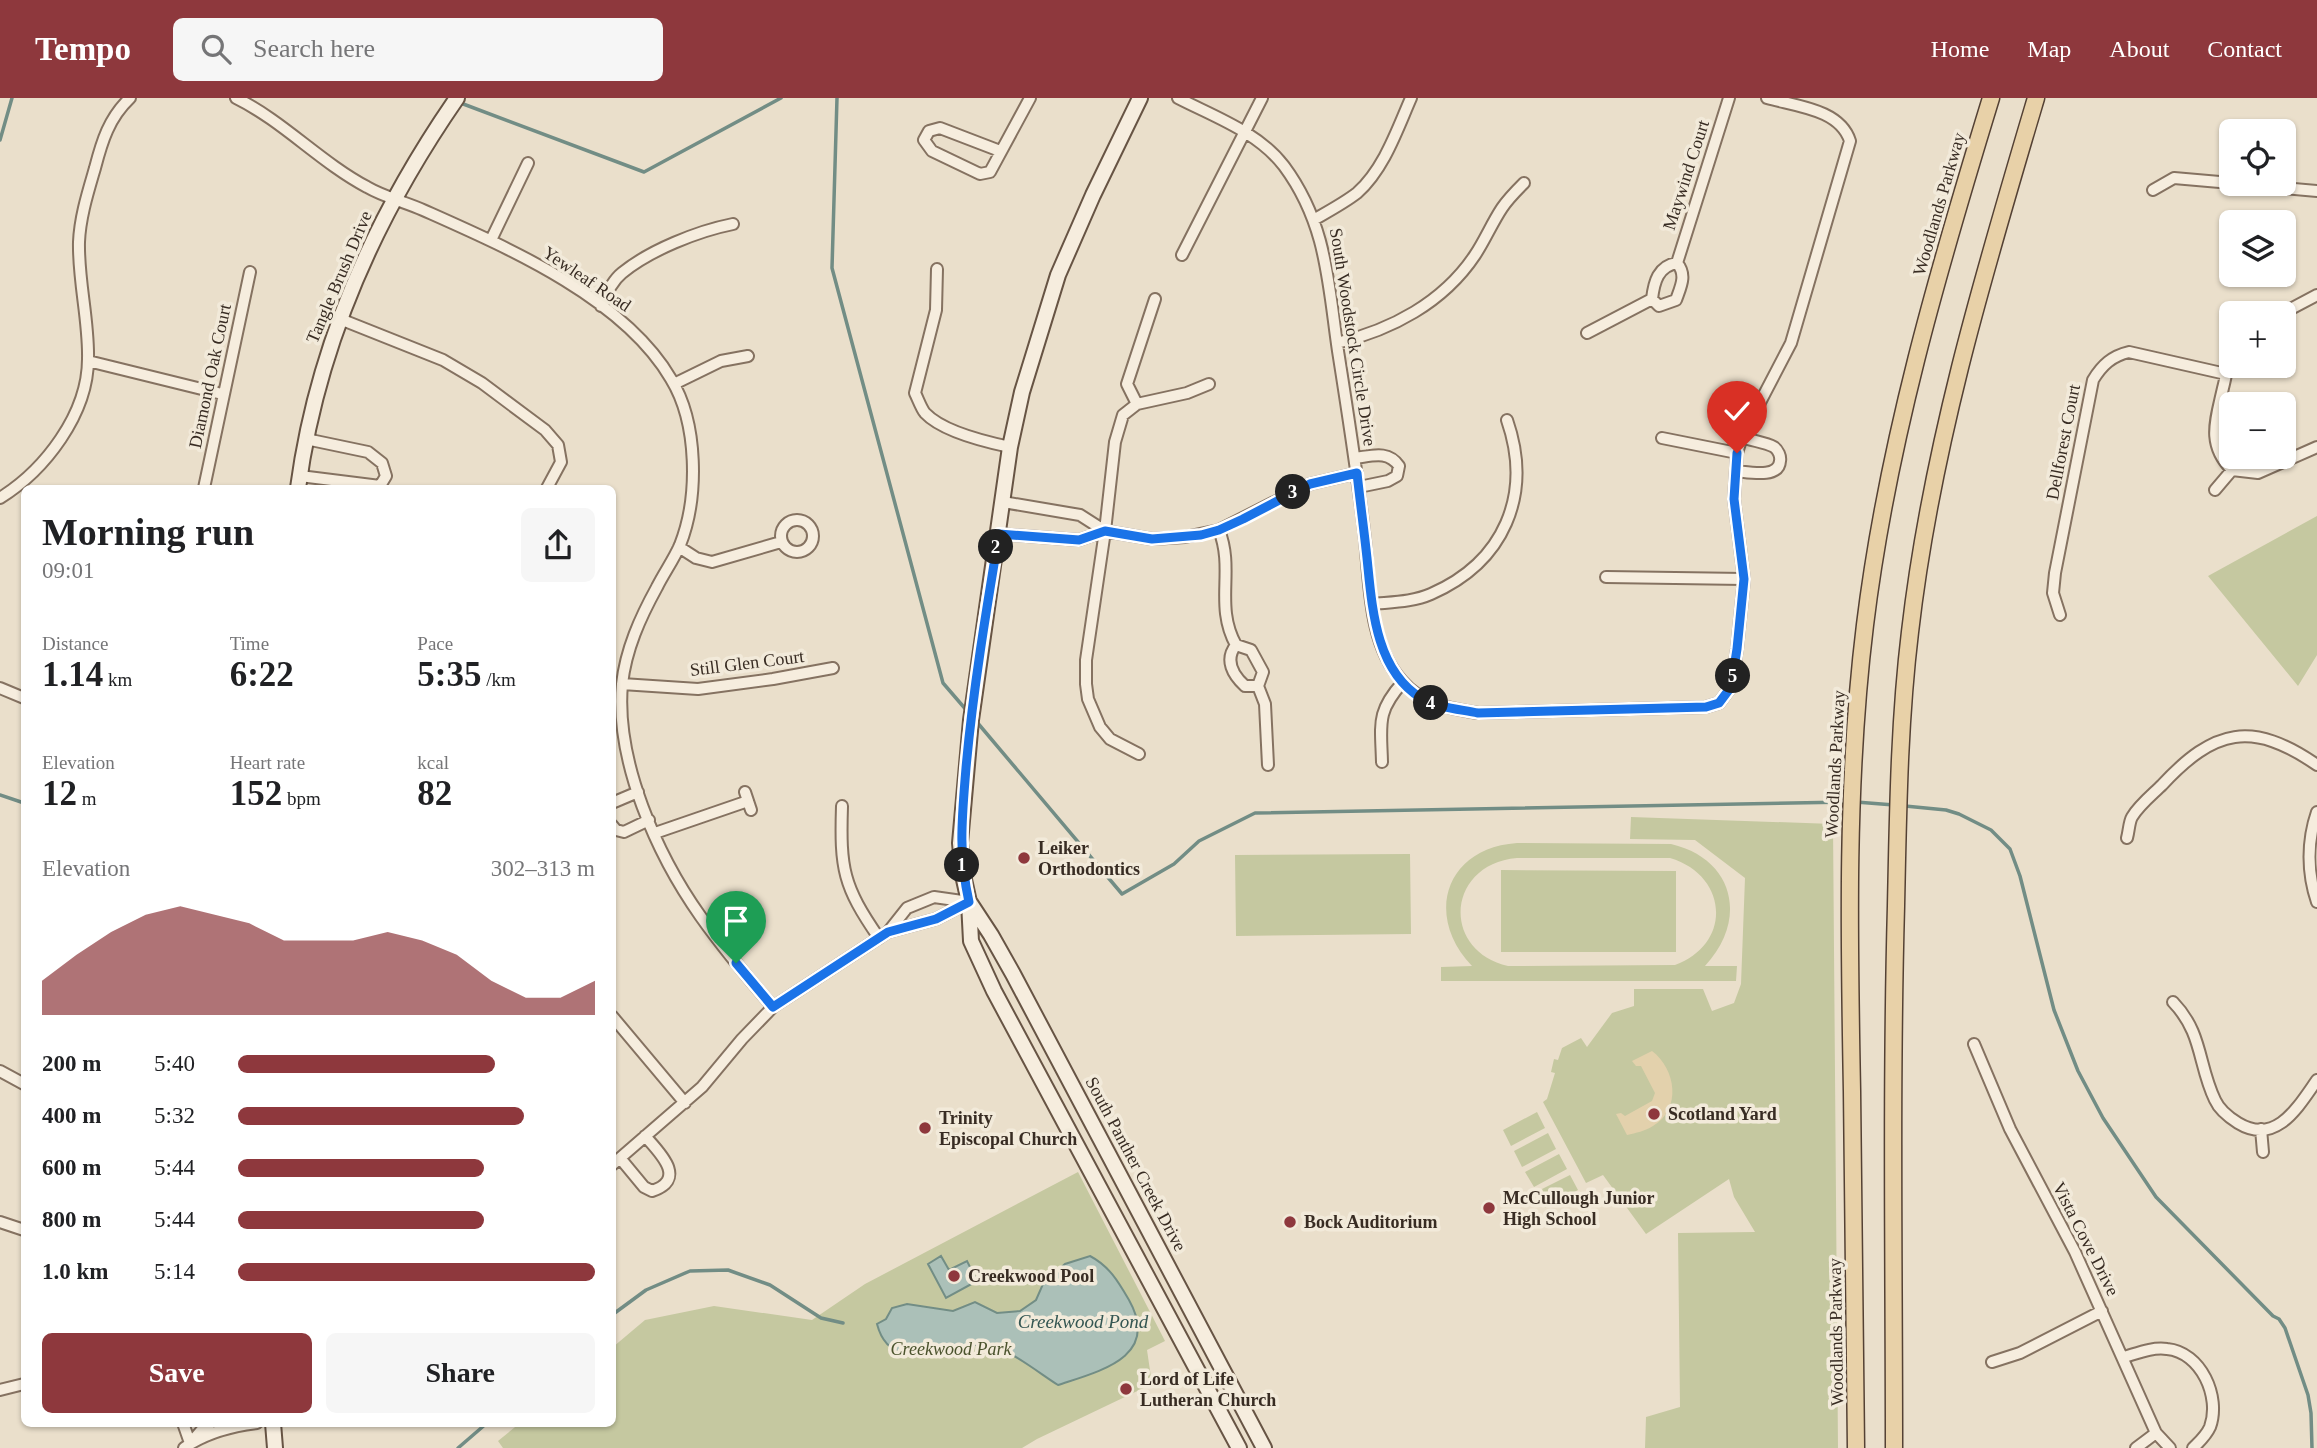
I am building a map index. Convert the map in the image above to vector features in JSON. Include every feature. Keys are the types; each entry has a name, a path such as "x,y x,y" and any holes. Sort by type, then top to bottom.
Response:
{"main road":[{"name":"Woodlands Parkway","path":"1856,1448 1850,1005 1851,825 1864,627 1875,549 1906,395 1991,98"},
{"path":"1894,1448 1894,1003 1898,788 1910,628 1920,558 1949,413 1978,299 2036,98"}],"street":[{"path":"0,498 28,477 54,448 79,402 88,360 79,242 83,217 107,128 129,98"},
{"name":"Yewleaf Road","path":"236,98 369,189 505,246 601,306 650,349 674,383 684,413 692,457 691,502 679,547 629,645 622,684 623,728 638,792 673,870 699,914 773,1007"},
{"path":"1000,152 940,128 929,131 924,140 932,151 980,174 990,172 1030,98"},
{"name":"South Panther Creek Drive","path":"1140,98 1058,275 1032,358 1010,447 972,713 960,843 969,902 971,941 994,991 1238,1448"},
{"name":"South Woodstock Circle Drive","path":"1178,98 1263,143 1296,182 1315,219 1324,254 1355,458 1372,604 1389,661 1404,682 1419,696 1432,704 1478,713 1691,708 1719,703 1731,687 1744,579"},
{"path":"1182,255 1262,98"},
{"path":"1315,219 1349,198 1370,179 1411,98"},
{"name":"Maywind Court","path":"1587,333 1652,299 1659,306 1676,300 1683,279 1682,269 1677,263 1729,98"},
{"path":"1606,577 1744,579 1734,499 1737,453 1742,437 1791,343 1850,141 1846,130 1837,120 1767,98"},
{"name":"Tangle Brush Drive","path":"299,482 317,387 340,319 366,255 395,198 454,102"},
{"path":"491,240 528,163"},
{"path":"2153,190 2174,178 2219,182"},
{"path":"1337,343 1363,337 1402,321 1424,307 1453,281 1474,257 1504,206 1524,183"},
{"path":"2296,189 2317,191"},
{"path":"601,306 620,275 633,265 707,229 733,224"},
{"path":"1652,299 1653,283 1660,271 1669,264 1677,263"},
{"path":"937,270 936,310 915,393 925,413 941,423 983,441 1010,447"},
{"name":"Diamond Oak Court","path":"205,485 250,272"},
{"path":"2296,306 2317,295"},
{"path":"1137,404 1128,384 1155,299"},
{"path":"340,319 443,360 472,376 545,430 558,445 561,462 549,485"},
{"name":"Dellforest Court","path":"2060,615 2053,593 2055,573 2090,392 2101,367 2118,355 2129,352 2219,372"},
{"path":"674,383 721,361 748,356"},
{"path":"88,360 222,394"},
{"path":"2225,378 2214,439 2222,460 2232,470 2258,473 2317,447"},
{"path":"1139,754 1110,739 1093,714 1088,699 1086,660 1115,442 1123,415 1137,404 1187,393 1209,384"},
{"path":"1372,604 1430,594 1478,564 1496,544 1509,519 1516,490 1518,466 1515,442 1507,420"},
{"path":"1736,471 1771,473 1778,468 1781,460 1771,445 1755,443 1742,437"},
{"path":"1662,438 1737,453"},
{"path":"306,439 368,452 382,463 386,476 381,485"},
{"path":"1355,458 1386,455 1394,458 1399,466 1397,476 1388,481 1359,486"},
{"path":"2216,490 2232,470"},
{"path":"1003,502 1080,516 1105,531 1152,539 1185,537 1219,530 1310,484 1357,473"},
{"path":"299,482 360,485"},
{"path":"1219,530 1224,543 1227,567 1225,621 1236,645 1230,659 1231,668 1245,686 1258,686"},
{"path":"999,534 1079,540 1105,531"},
{"path":"679,547 696,558 712,562 781,542"},
{"path":"1236,645 1251,650 1263,672 1258,686 1265,704 1268,765"},
{"name":"Still Glen Court","path":"622,684 698,689 833,668"},
{"path":"1382,762 1381,721 1384,706 1404,682"},
{"path":"0,688 21,697"},
{"path":"2127,838 2133,816 2160,787 2191,757 2219,741 2242,736 2267,738 2317,765"},
{"path":"616,801 638,792"},
{"path":"655,833 748,801"},
{"path":"842,806 844,878 856,906 883,935"},
{"path":"2317,812 2309,856 2310,875 2317,902"},
{"path":"616,830 624,832 649,820"},
{"path":"645,1136 664,1157 670,1171 668,1180 661,1188 652,1191 616,1161 645,1136 685,1103 702,1087 741,1039 773,1007 883,935 906,908 934,897 969,902"},
{"path":"883,935 936,919 969,902"},
{"name":"South Panther Creek Drive","path":"969,902 1013,974 1264,1448"},
{"path":"2173,1002 2190,1021 2216,1102 2232,1120 2249,1130 2271,1129 2290,1117 2317,1080"},
{"path":"616,1021 685,1103"},
{"name":"Vista Cove Drive","path":"1974,1044 2010,1129 2075,1252 2156,1433 2170,1448"},
{"path":"0,1071 21,1082"},
{"path":"2261,1129 2263,1152"},
{"path":"0,1222 21,1229"},
{"path":"1992,1362 2020,1353 2102,1311"},
{"path":"2123,1357 2151,1349 2169,1349 2183,1353 2194,1361 2208,1384 2213,1411 2211,1425 2204,1438 2193,1448"},
{"path":"0,1391 21,1385"},
{"path":"184,1427 187,1446"},
{"path":"187,1446 204,1427"},
{"path":"187,1446 236,1427"},
{"path":"273,1427 275,1448"},
{"path":"2136,1448 2156,1433"}],"green space":[{"path":"2317,516 2317,655 2298,686 2208,576"},
{"path":"1631,817 1833,824 1838,1448 1645,1448 1646,1417 1680,1407 1678,1233 1755,1232 1734,1197 1729,1179 1646,1234 1603,1175 1586,1183 1543,1102 1547,1099 1555,1073 1551,1072 1554,1059 1558,1060 1562,1048 1581,1038 1587,1047 1612,1013 1634,1006 1634,989 1703,989 1712,1011 1734,1003 1741,984 1745,878 1695,840 1630,839"},
{"path":"1517,843 1671,844 1693,852 1709,863 1721,877 1728,893 1730,911 1727,930 1719,948 1705,966 1737,966 1736,981 1441,981 1441,967 1472,966 1457,947 1449,926 1446,906 1450,888 1458,871 1473,857 1492,848","holes":["1517,858 1670,858 1689,867 1703,879 1712,894 1716,910 1714,926 1707,942 1694,955 1675,965 1508,966 1486,957 1471,943 1463,926 1461,908 1465,891 1476,875 1494,864"]},
{"path":"1410,854 1411,934 1236,936 1235,855"},
{"path":"1501,870 1676,871 1676,952 1501,952"},
{"path":"1537,1112 1545,1128 1511,1146 1503,1130"},
{"path":"1548,1133 1556,1149 1522,1167 1514,1151"},
{"path":"1559,1154 1567,1169 1534,1187 1525,1172"},
{"name":"Creekwood Park","path":"1078,1172 1165,1341 1147,1350 1152,1384 1022,1448 503,1448 498,1441 515,1427 616,1427 616,1344 645,1320 714,1306 812,1320 865,1284"},
{"path":"1570,1175 1578,1190 1545,1208 1536,1192"}],"sand":[{"path":"1652,1051 1671,1078 1672,1100 1662,1119 1653,1126 1627,1135 1616,1114 1625,1116 1652,1101 1655,1093 1641,1066 1636,1066 1632,1061"}],"water":[{"name":"Creekwood Pool","path":"941,1256 949,1270 967,1261 977,1281 946,1298 928,1264"},
{"name":"Creekwood Pond","path":"1090,1256 1108,1269 1125,1293 1137,1319 1137,1335 1132,1348 1121,1359 1091,1374 1058,1385 1017,1357 993,1346 961,1346 910,1354 896,1350 885,1341 877,1324 886,1319 892,1308 907,1304 953,1311 975,1302 997,1313 1020,1311 1036,1300 1043,1284 1065,1264"}],"waterway":[{"path":"0,140 12,98"},
{"path":"458,102 644,172 781,98"},
{"path":"837,98 832,268 943,683 968,712"},
{"path":"976,721 1122,894 1174,864 1199,841 1255,813 1848,802"},
{"path":"0,795 21,802"},
{"path":"1856,802 1894,805"},
{"path":"1905,806 1959,814 1991,830 2010,849 2020,876 2054,1010 2078,1071 2103,1118 2156,1197 2285,1328 2308,1395 2312,1448"},
{"path":"616,1312 646,1290 690,1271 728,1270 770,1285 821,1318 843,1323"},
{"path":"458,1448 482,1427"}],"place":[{"name":"Leiker Orthodontics","path":"1024,858"},
{"name":"Scotland Yard","path":"1654,1114"},
{"name":"Trinity Episcopal Church","path":"925,1128"},
{"name":"McCullough Junior High School","path":"1489,1208"},
{"name":"Bock Auditorium","path":"1290,1222"},
{"name":"Creekwood Pool","path":"954,1276"},
{"name":"Lord of Life Lutheran Church","path":"1126,1389"}],"route":[{"path":"736,963 773,1007 888,932 936,919 969,902 960,843 971,720 999,534 1079,540 1105,531 1152,539 1201,535 1243,519 1310,484 1357,473 1378,634 1396,674 1419,696 1441,707 1478,713 1706,707 1719,703 1731,687 1737,649 1744,579 1734,499 1737,453"}]}
